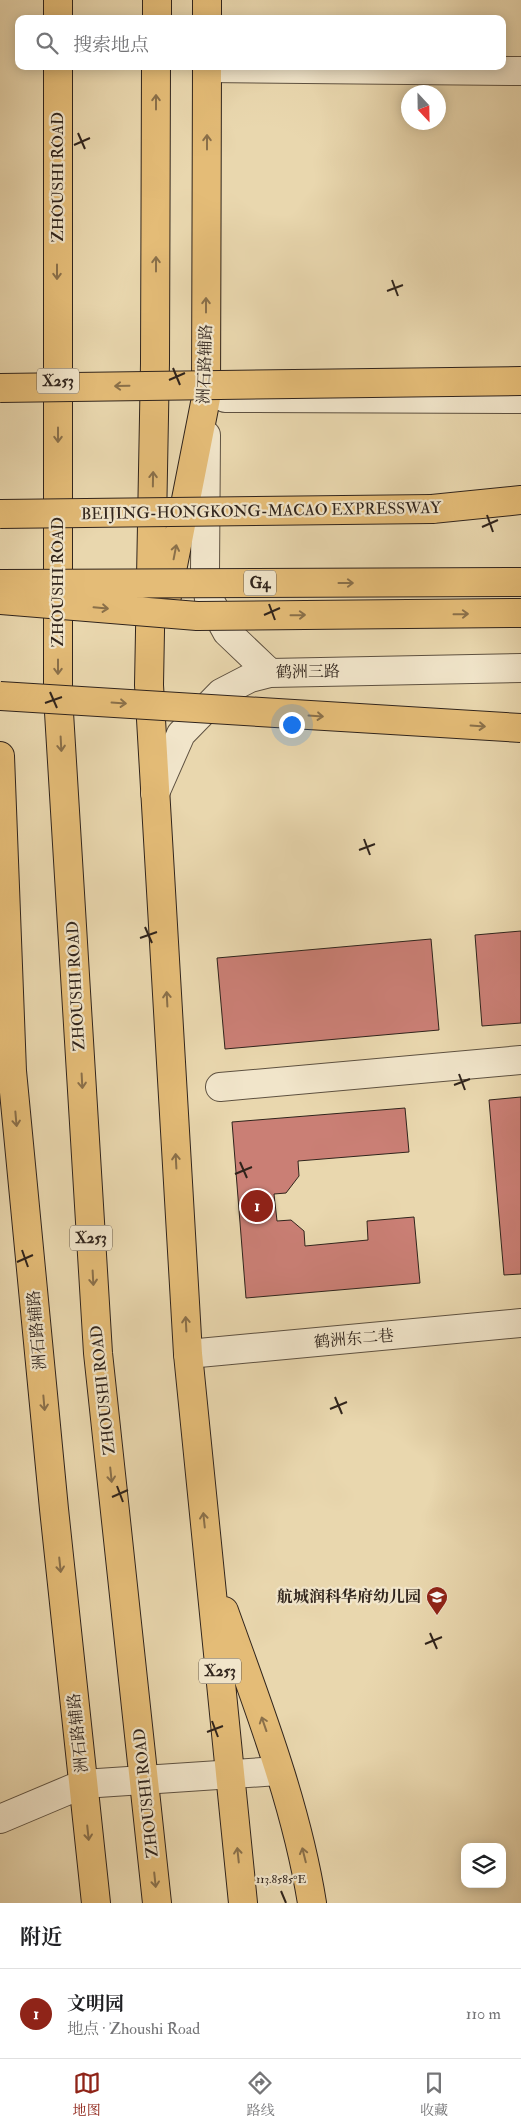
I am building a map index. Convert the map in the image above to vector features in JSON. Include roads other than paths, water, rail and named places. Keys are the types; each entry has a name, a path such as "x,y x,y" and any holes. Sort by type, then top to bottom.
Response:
{"main road":[{"path":"58,0 58,15"},
{"path":"157,0 157,15"},
{"path":"207,0 207,15"},
{"name":"ZHOUSHI ROAD","path":"58,70 58,696 98,1353 157,1903"},
{"name":"X253","path":"156,70 155,353 149,686 188,1354 243,1903"},
{"name":"洲石路辅路","path":"149,686 206,398 207,70"},
{"path":"0,388 521,381"},
{"path":"432,509 521,500"},
{"name":"BEIJING-HONGKONG-MACAO EXPRESSWAY","path":"0,514 521,508"},
{"name":"G4","path":"0,584 521,582"},
{"path":"0,600 197,616 521,613"},
{"path":"0,696 521,728"},
{"name":"洲石路辅路","path":"0,756 12,1071 53,1499 96,1903"},
{"path":"209,1569 278,1771 305,1857 312,1903"}],"street":[{"path":"442,70 521,71"},
{"path":"270,673 227,632 209,599 205,572 206,398 521,399"},
{"name":"鹤洲三路","path":"155,793 181,734 221,693 250,678 270,673 521,668"},
{"path":"0,1024 12,1071"},
{"path":"220,1087 521,1060"},
{"name":"鹤洲东二巷","path":"188,1354 521,1323"},
{"path":"0,1819 83,1784 278,1771"}],"place":[{"name":"文明园","path":"257,1206"},
{"name":"航城润科华府幼儿园","path":"437,1616"}]}
